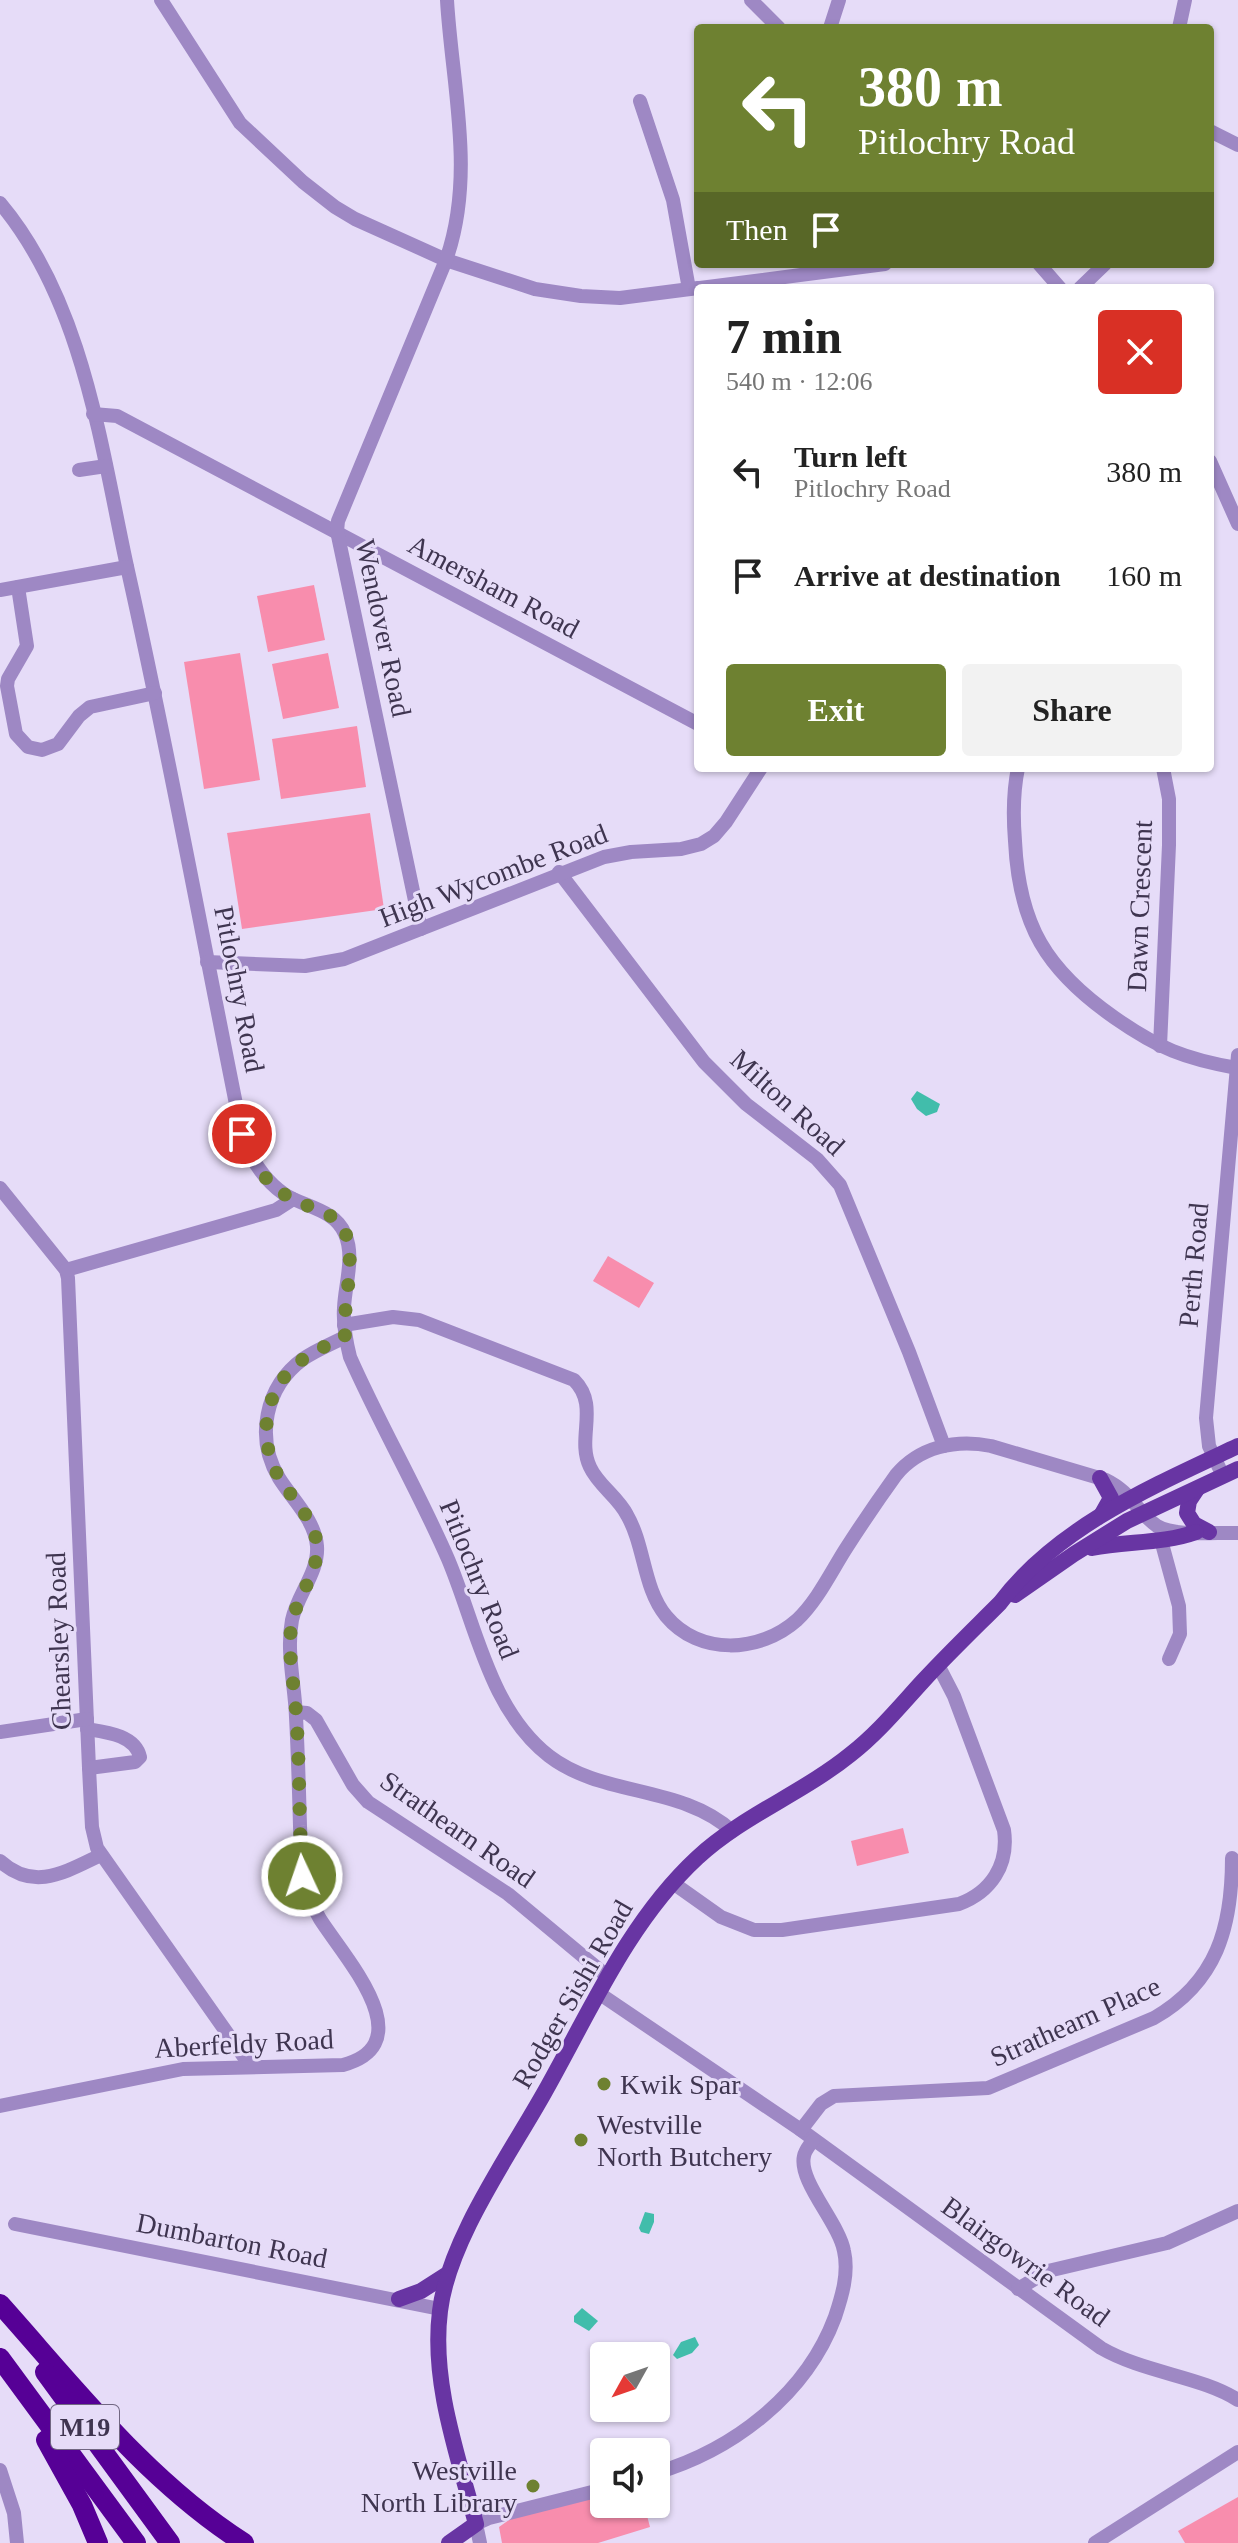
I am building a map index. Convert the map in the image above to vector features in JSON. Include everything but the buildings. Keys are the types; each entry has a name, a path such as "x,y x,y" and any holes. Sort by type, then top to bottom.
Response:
{"highway":[{"path":"0,2304 142,2462 185,2502 244,2543"},
{"name":"M19","path":"0,2311 170,2543"},
{"name":"M19","path":"0,2358 136,2543"},
{"path":"0,2373 55,2453 98,2543"}],"main road":[{"name":"Rodger Sishi Road","path":"476,2524 446,2402 438,2346 446,2275 487,2194 608,1977 648,1912 699,1856 732,1831 852,1754 869,1739 1040,1559 1098,1518 1238,1446"},
{"name":"Rodger Sishi Road","path":"1000,1603 1078,1551 1143,1513 1231,1473"},
{"path":"1098,1518 1111,1498 1100,1478"},
{"path":"1197,1489 1189,1501 1187,1513 1202,1532"},
{"path":"1078,1551 1202,1532"},
{"path":"399,2299 421,2291 446,2275"},
{"path":"449,2543 476,2524"}],"street":[{"path":"161,0 235,114 268,152 335,207 379,231 446,260 519,285 581,296 620,298 694,289"},
{"name":"Wendover Road","path":"421,929 337,531 340,516 446,260 456,222 461,166 460,119 447,0"},
{"path":"751,0 775,24"},
{"path":"831,24 839,0"},
{"path":"1180,24 1185,0"},
{"path":"640,101 673,200 695,284"},
{"path":"1214,133 1238,145"},
{"name":"Pitlochry Road","path":"0,203 29,244 51,287 84,374 155,693 246,1144 264,1176 293,1199 332,1217 345,1232 349,1256 345,1331 355,1368 448,1559 497,1688 516,1722 541,1749 563,1765 598,1780 700,1810 732,1831"},
{"path":"734,284 855,268"},
{"path":"1042,268 1056,284"},
{"path":"1084,284 1101,268"},
{"name":"Amersham Road","path":"93,414 117,416 694,722"},
{"path":"79,470 106,466"},
{"path":"1214,470 1238,524"},
{"path":"0,590 127,567"},
{"path":"18,587 27,646 7,686 15,730 28,747 42,750 54,747 90,707 155,693"},
{"name":"High Wycombe Road","path":"207,962 318,965 357,955 559,872 618,853 681,849 701,844 714,836 726,822 758,772"},
{"name":"Dawn Crescent","path":"1017,772 1013,795 1016,859 1025,906 1045,951 1063,976 1089,1000 1160,1046 1190,1059 1237,1071"},
{"name":"Dawn Crescent","path":"1160,1046 1169,845 1169,799 1164,772"},
{"name":"Milton Road","path":"559,872 704,1062 746,1104 817,1159 840,1185 944,1446"},
{"name":"Perth Road","path":"1231,1473 1214,1458 1207,1437 1206,1418 1237,1071"},
{"path":"0,1188 66,1270 276,1210 293,1199"},
{"name":"Chearsley Road","path":"66,1270 70,1304 92,1827 101,1855 251,2067"},
{"name":"Aberfeldy Road","path":"0,2106 183,2069 343,2065 368,2054 379,2035 378,2014 372,2000 319,1917 302,1876 291,1629 296,1607 316,1561 317,1546 310,1523 272,1464 266,1440 267,1416 279,1386 294,1366 345,1331 393,1317 419,1320 574,1380 586,1401 590,1468 628,1515 656,1600 677,1627 716,1646 736,1647 758,1640 778,1632 797,1619 820,1592 896,1475 919,1454 944,1446 979,1443 1100,1478 1123,1489 1143,1513"},
{"path":"1143,1513 1166,1530 1238,1533"},
{"path":"1161,1540 1179,1606 1180,1634 1169,1659"},
{"path":"673,1883 721,1917 754,1930 782,1930 959,1904 985,1890 1002,1862 1006,1842 996,1803 954,1696 938,1665"},
{"name":"Strathearn Road","path":"296,1712 307,1713 316,1720 353,1785 368,1802 508,1894 608,1977"},
{"path":"0,1732 87,1724 135,1746 140,1757 135,1762 89,1768"},
{"path":"0,1861 18,1875 37,1879 101,1855"},
{"name":"Strathearn Place","path":"807,2135 821,2104 834,2096 988,2088 1177,2005 1191,1993 1216,1954 1232,1881 1232,1858"},
{"name":"Blairgowrie Road","path":"600,1994 807,2135 1114,2355 1238,2400"},
{"path":"670,2468 713,2451 776,2404 807,2371 832,2325 844,2286 845,2259 834,2224 804,2169 807,2135"},
{"path":"1018,2289 1048,2271 1167,2243 1238,2211"},
{"name":"Dumbarton Road","path":"15,2224 440,2309"},
{"path":"1095,2543 1238,2452"},
{"path":"0,2470 14,2513 17,2543"},
{"path":"476,2524 590,2493"},
{"name":"Rodger Sishi Road","path":"476,2524 480,2543"}],"shaded area":[{"path":"314,585 325,640 268,652 257,596"},
{"path":"240,653 260,780 204,789 184,662"},
{"path":"328,653 339,708 283,719 272,664"},
{"path":"357,726 366,787 281,799 272,739"},
{"path":"370,813 384,909 242,929 227,833"},
{"path":"917,1091 940,1104 937,1112 926,1116 917,1109 911,1099"},
{"path":"608,1256 654,1283 639,1308 593,1281"},
{"path":"903,1828 909,1853 857,1866 851,1841"},
{"path":"645,2212 654,2214 649,2234 641,2232 639,2228"},
{"path":"582,2308 598,2321 589,2331 574,2322 574,2316"},
{"path":"695,2337 699,2345 692,2353 677,2359 673,2355 681,2342"},
{"path":"590,2492 590,2518 648,2518 650,2527 598,2543 502,2543 499,2527 526,2508"},
{"path":"1238,2497 1238,2543 1185,2543 1178,2531"}],"place":[{"name":"Kwik Spar","path":"604,2084"},
{"name":"Westville North Butchery","path":"581,2140"},
{"name":"Westville North Library","path":"533,2486"}],"route":[{"path":"242,1134 257,1167 273,1185 340,1224 345,1232 349,1256 344,1307 345,1337 294,1366 272,1397 266,1427 272,1464 310,1523 317,1546 316,1561 292,1618 290,1646 296,1712 302,1876"}]}
